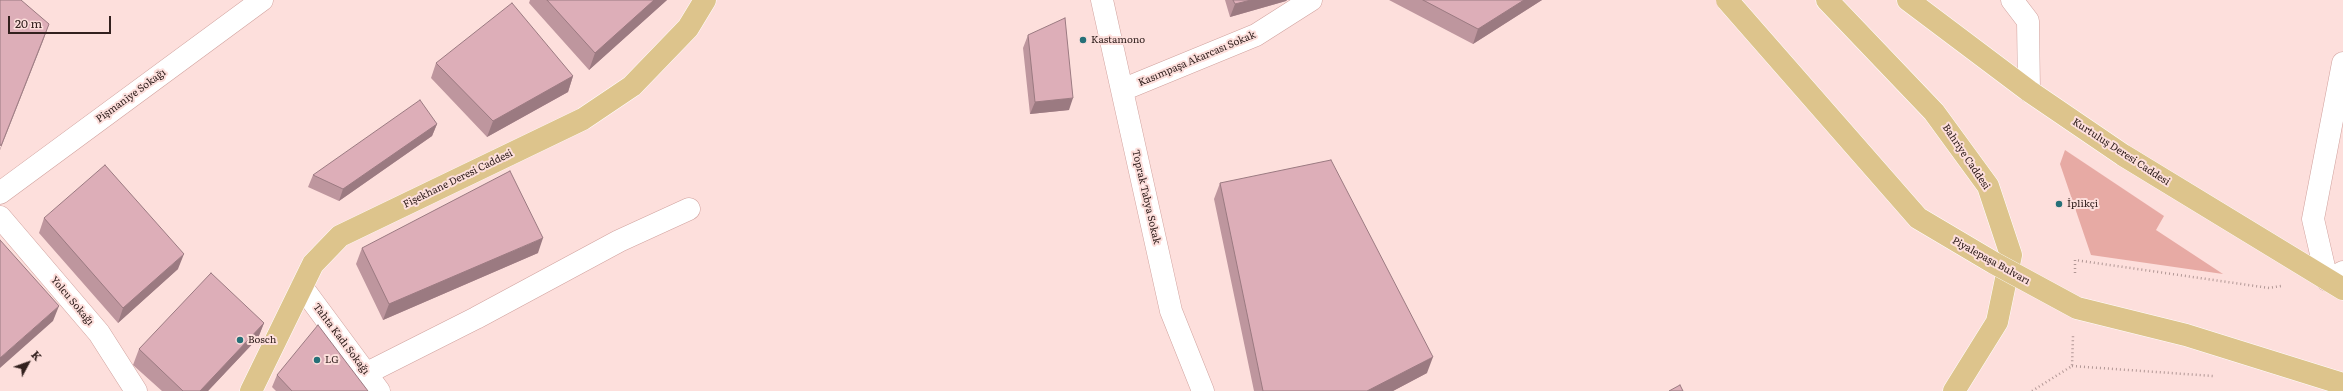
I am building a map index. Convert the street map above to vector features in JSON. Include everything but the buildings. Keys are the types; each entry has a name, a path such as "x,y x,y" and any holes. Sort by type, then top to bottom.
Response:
{"main road":[{"name":"Fişekhane Deresi Caddesi","path":"252,391 313,264 340,236 583,119 632,86 688,28 705,0"},
{"name":"Piyalepaşa Bulvarı","path":"1727,0 1918,218 1994,263 2077,308 2186,335 2343,384"},
{"name":"Bahriye Caddesi","path":"1827,0 1934,112 1988,186 2011,255 1997,322 1954,391"},
{"name":"Kurtuluş Deresi Caddesi","path":"1908,0 2029,91 2123,155 2338,280"}],"street":[{"name":"Pişmaniye Sokağı","path":"0,193 262,0"},
{"name":"Toprak Tabya Sokak","path":"1102,0 1171,311 1203,391"},
{"name":"Kasımpaşa Akarcası Sokak","path":"1122,90 1256,35 1311,0"},
{"path":"2012,0 2028,21 2029,91"},
{"path":"2338,280 2313,219 2343,63"},
{"path":"367,373 476,318 619,241 689,209"},
{"name":"Yolcu Sokağı","path":"0,217 100,334 136,391"},
{"name":"Tahta Kadı Sokağı","path":"302,287 379,391"}],"path":[{"path":"2072,366 2216,376 2216,369"}],"shaded area":[{"path":"2065,150 2164,216 2156,230 2223,274 2091,255 2060,164"}],"place":[{"name":"Kastamono","path":"1083,40"},
{"name":"İplikçi","path":"2059,204"},
{"name":"Bosch","path":"240,340"},
{"name":"LG","path":"317,360"}]}
